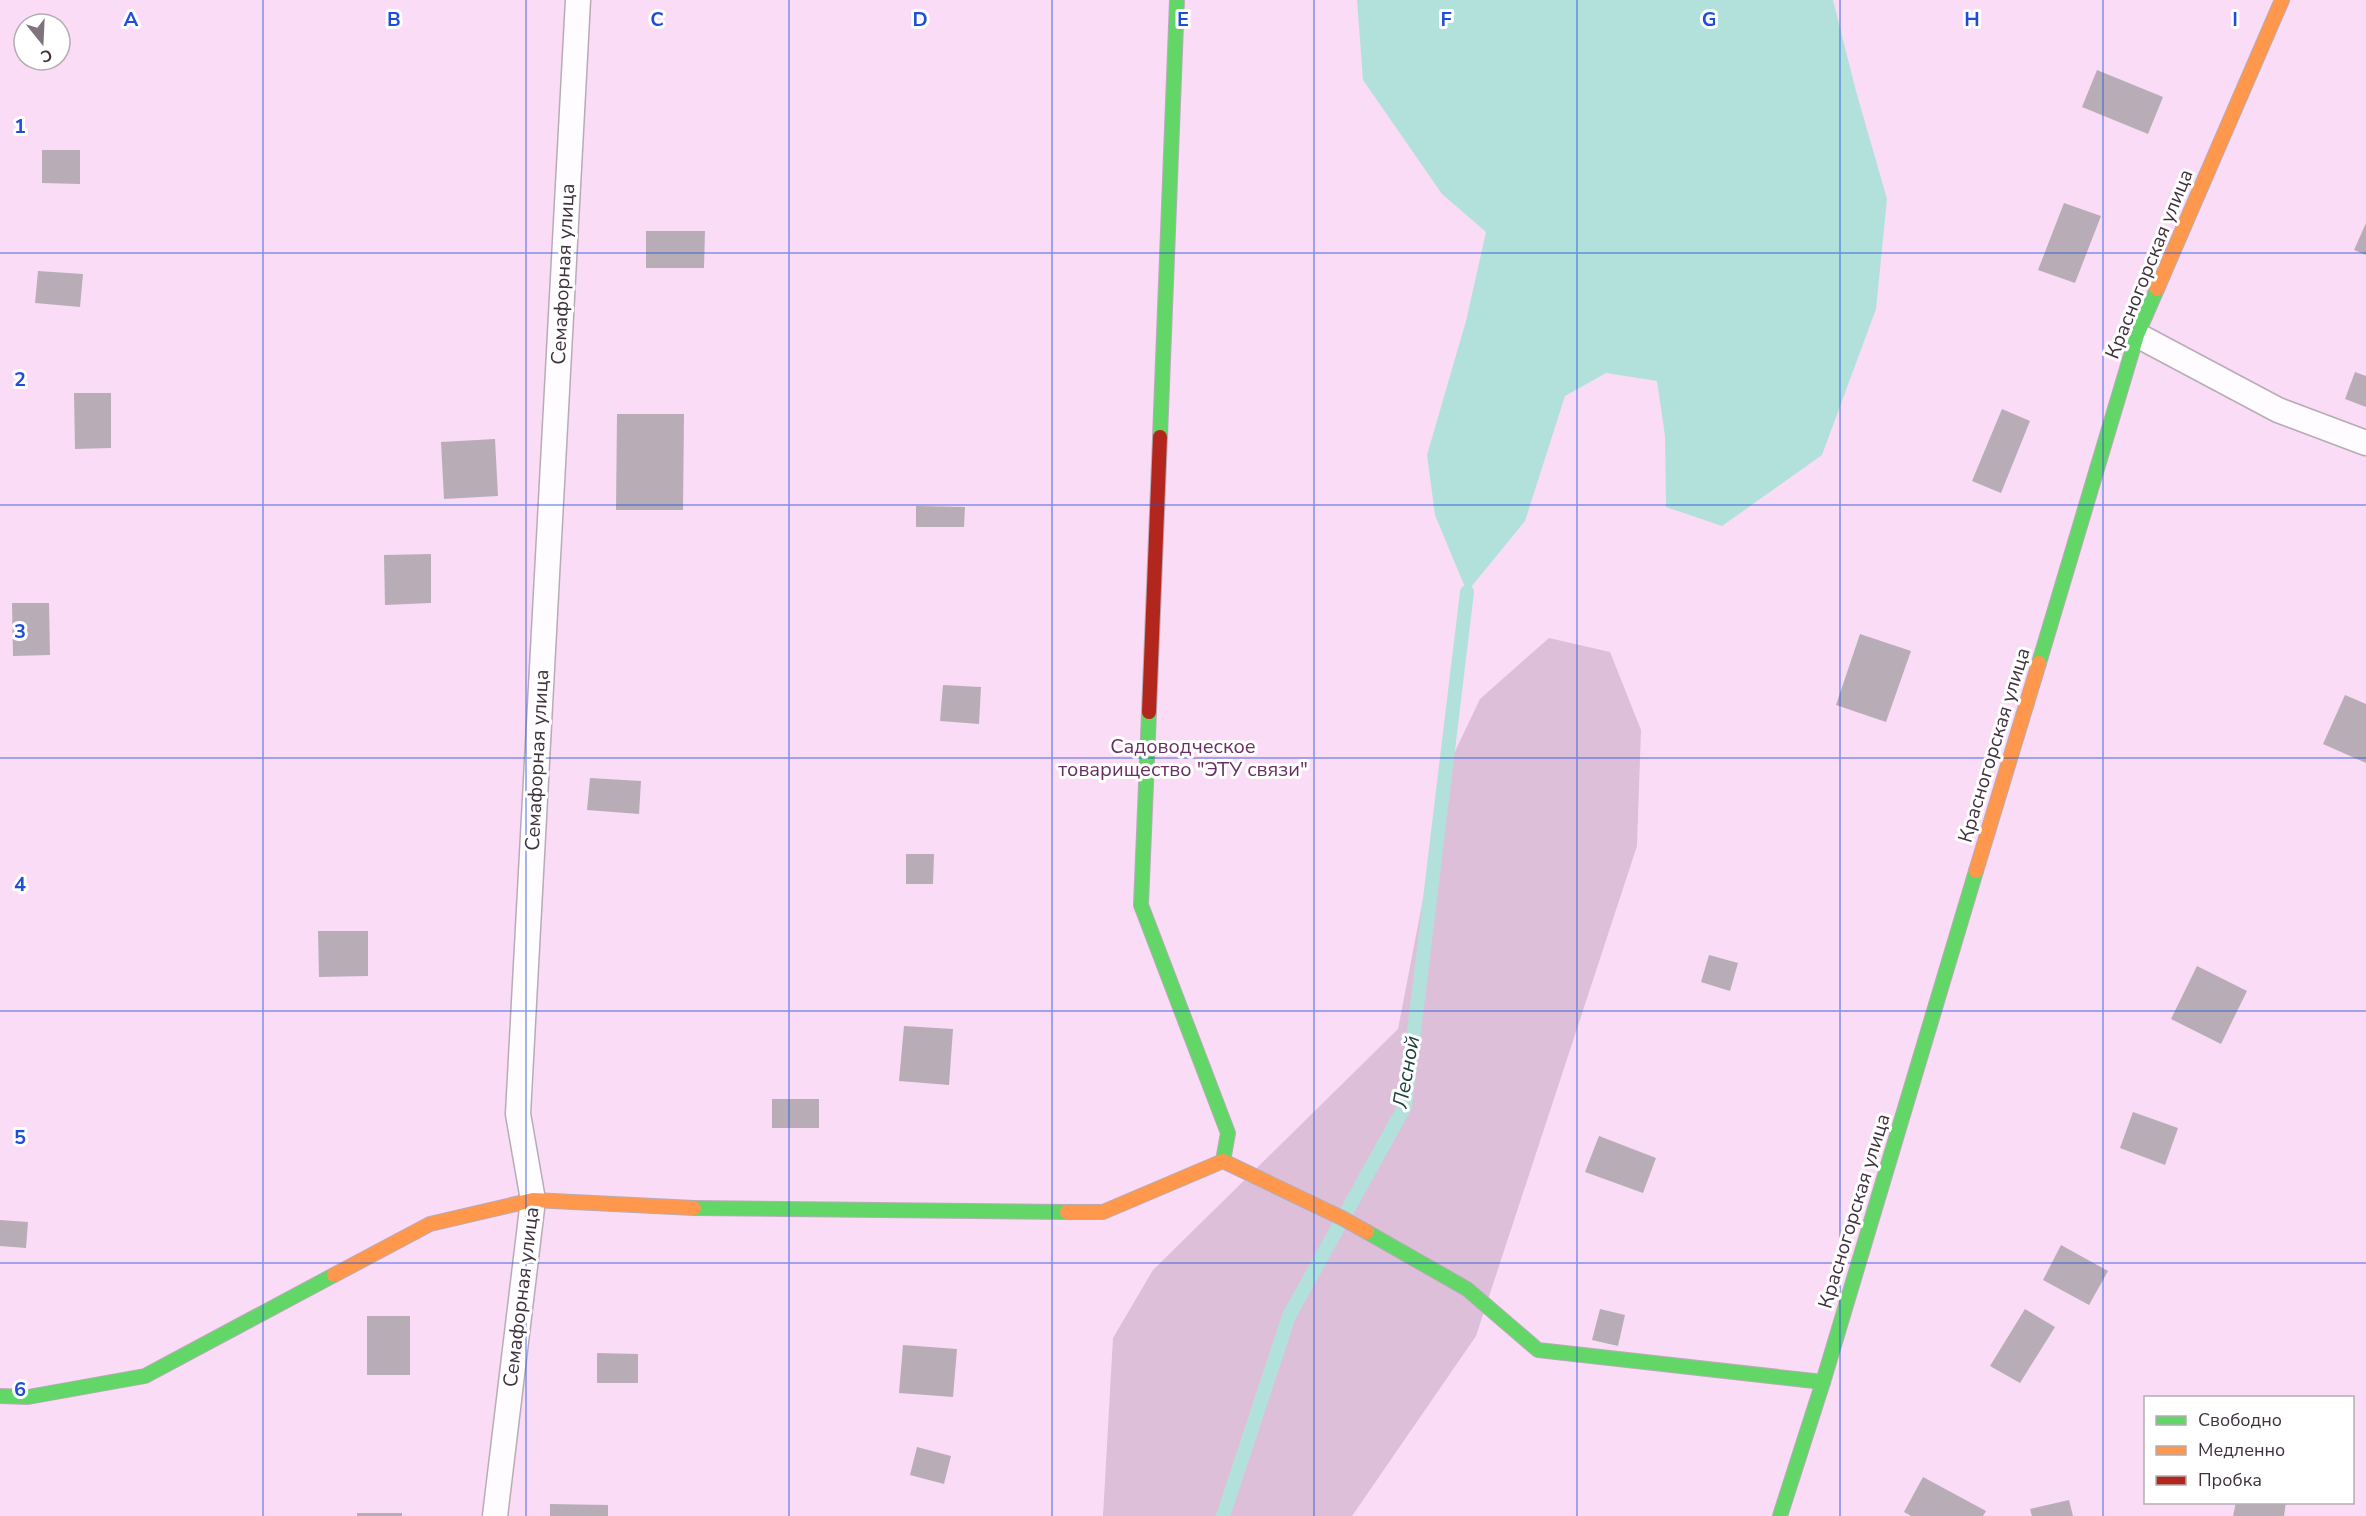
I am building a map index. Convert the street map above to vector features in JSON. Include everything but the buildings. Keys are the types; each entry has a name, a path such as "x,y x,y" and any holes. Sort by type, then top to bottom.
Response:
{"street":[{"path":"1177,0 1141,905 1228,1133 1223,1161"},
{"name":"Красногорская улица","path":"1780,1516 1823,1383 2137,335 2282,0"},
{"path":"0,1396 28,1397 145,1376 430,1224 533,1200 670,1208 1103,1212 1223,1161 1342,1218 1467,1289 1538,1350 1823,1383"}],"lane":[{"name":"Семафорная улица","path":"495,1516 533,1200 518,1114 578,0"},
{"path":"2137,335 2278,411 2366,443"}],"green space":[{"name":"Садоводческое товарищество \"ЭТУ связи\"","path":"0,0 2366,0 2366,1516 0,1516"}],"shaded area":[{"path":"1357,0 1833,0 1887,199 1876,309 1822,455 1722,526 1666,507 1665,436 1657,381 1606,373 1565,396 1525,521 1467,592 1435,515 1427,455 1466,321 1486,232 1442,194 1363,80"},
{"path":"1549,638 1610,652 1641,730 1637,846 1476,1336 1352,1516 1103,1516 1113,1338 1153,1270 1398,1029 1449,764 1480,699"}],"waterway":[{"name":"Лесной","path":"1223,1516 1289,1316 1405,1106 1467,592"}],"traffic: fast":[{"path":"1160,437 1177,0"},
{"path":"2039,663 2137,335 2157,289"},
{"path":"1149,712 1141,905 1228,1133 1223,1161"},
{"path":"1780,1516 1823,1382 1976,871"},
{"path":"694,1208 1067,1212"},
{"path":"1367,1232 1467,1289 1538,1350 1823,1382"},
{"path":"0,1396 28,1397 145,1376 334,1275"}],"traffic: slow":[{"path":"2157,289 2282,0"},
{"path":"1976,871 2039,663"},
{"path":"1067,1212 1103,1212 1223,1161 1367,1232"},
{"path":"334,1275 430,1224 533,1200 694,1208"}],"traffic: jam":[{"path":"1149,712 1160,437"}]}
